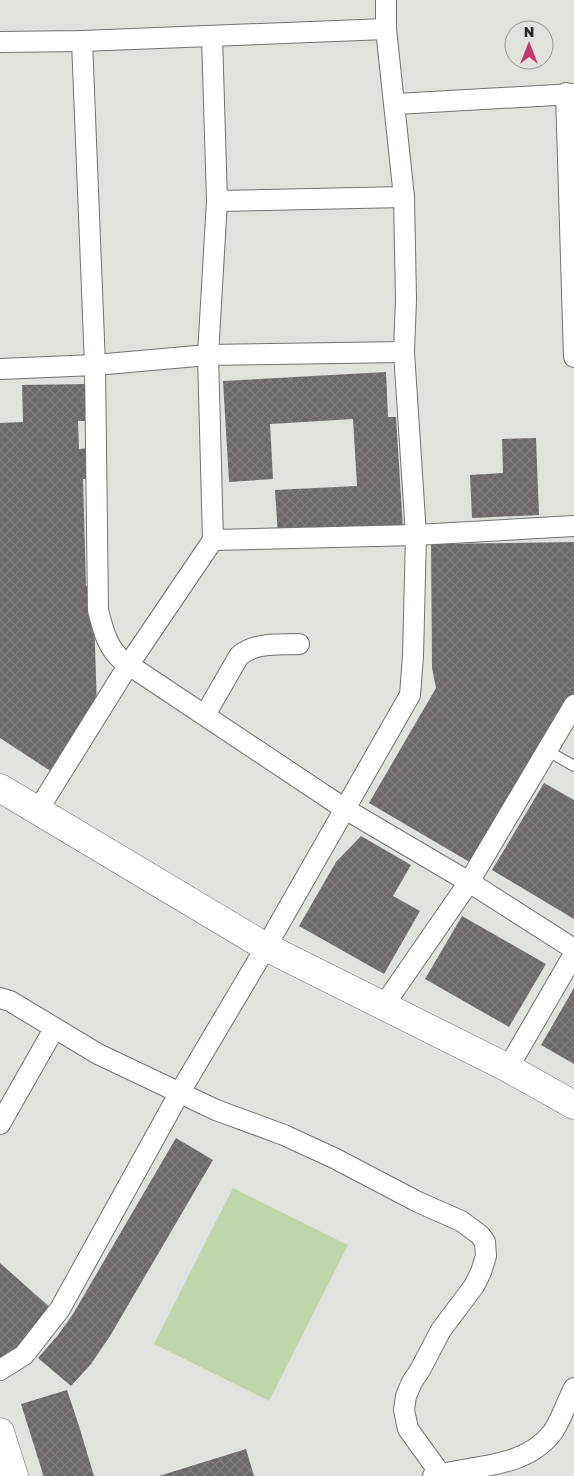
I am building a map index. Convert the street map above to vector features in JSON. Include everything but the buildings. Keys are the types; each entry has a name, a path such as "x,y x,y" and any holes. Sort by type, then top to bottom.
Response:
{"street":[{"path":"0,1370 24,1355 60,1309 180,1092 266,947 410,695 413,656 416,535 404,352 406,281 404,197 396,104 386,30 386,0"},
{"path":"0,42 212,37 386,30"},
{"path":"38,810 129,664 213,540 208,356 217,201 212,37"},
{"path":"82,41 95,365 98,610 104,634 112,650 116,656 345,809 469,882 574,949"},
{"path":"396,104 570,93 574,358"},
{"path":"217,201 404,197"},
{"path":"0,370 208,356 404,352"},
{"path":"213,540 416,535 574,526"},
{"path":"205,715 239,656 247,649 259,646 299,644"},
{"path":"384,1005 469,882 574,705"},
{"path":"0,788 266,947 508,1068 574,1105"},
{"path":"508,1068 574,954"},
{"path":"0,998 10,1001 98,1054 216,1110 284,1135 334,1158 418,1202 461,1221 480,1235 485,1242 486,1256 481,1272 474,1286 441,1330 406,1396 404,1410 408,1430 439,1475 493,1465 521,1456 537,1447 552,1433 574,1388"},
{"path":"0,1124 54,1028"},
{"path":"0,1432 14,1476"}],"lane":[{"path":"546,750 574,766"}],"green space":[{"path":"233,1188 348,1245 269,1401 154,1344"}]}
